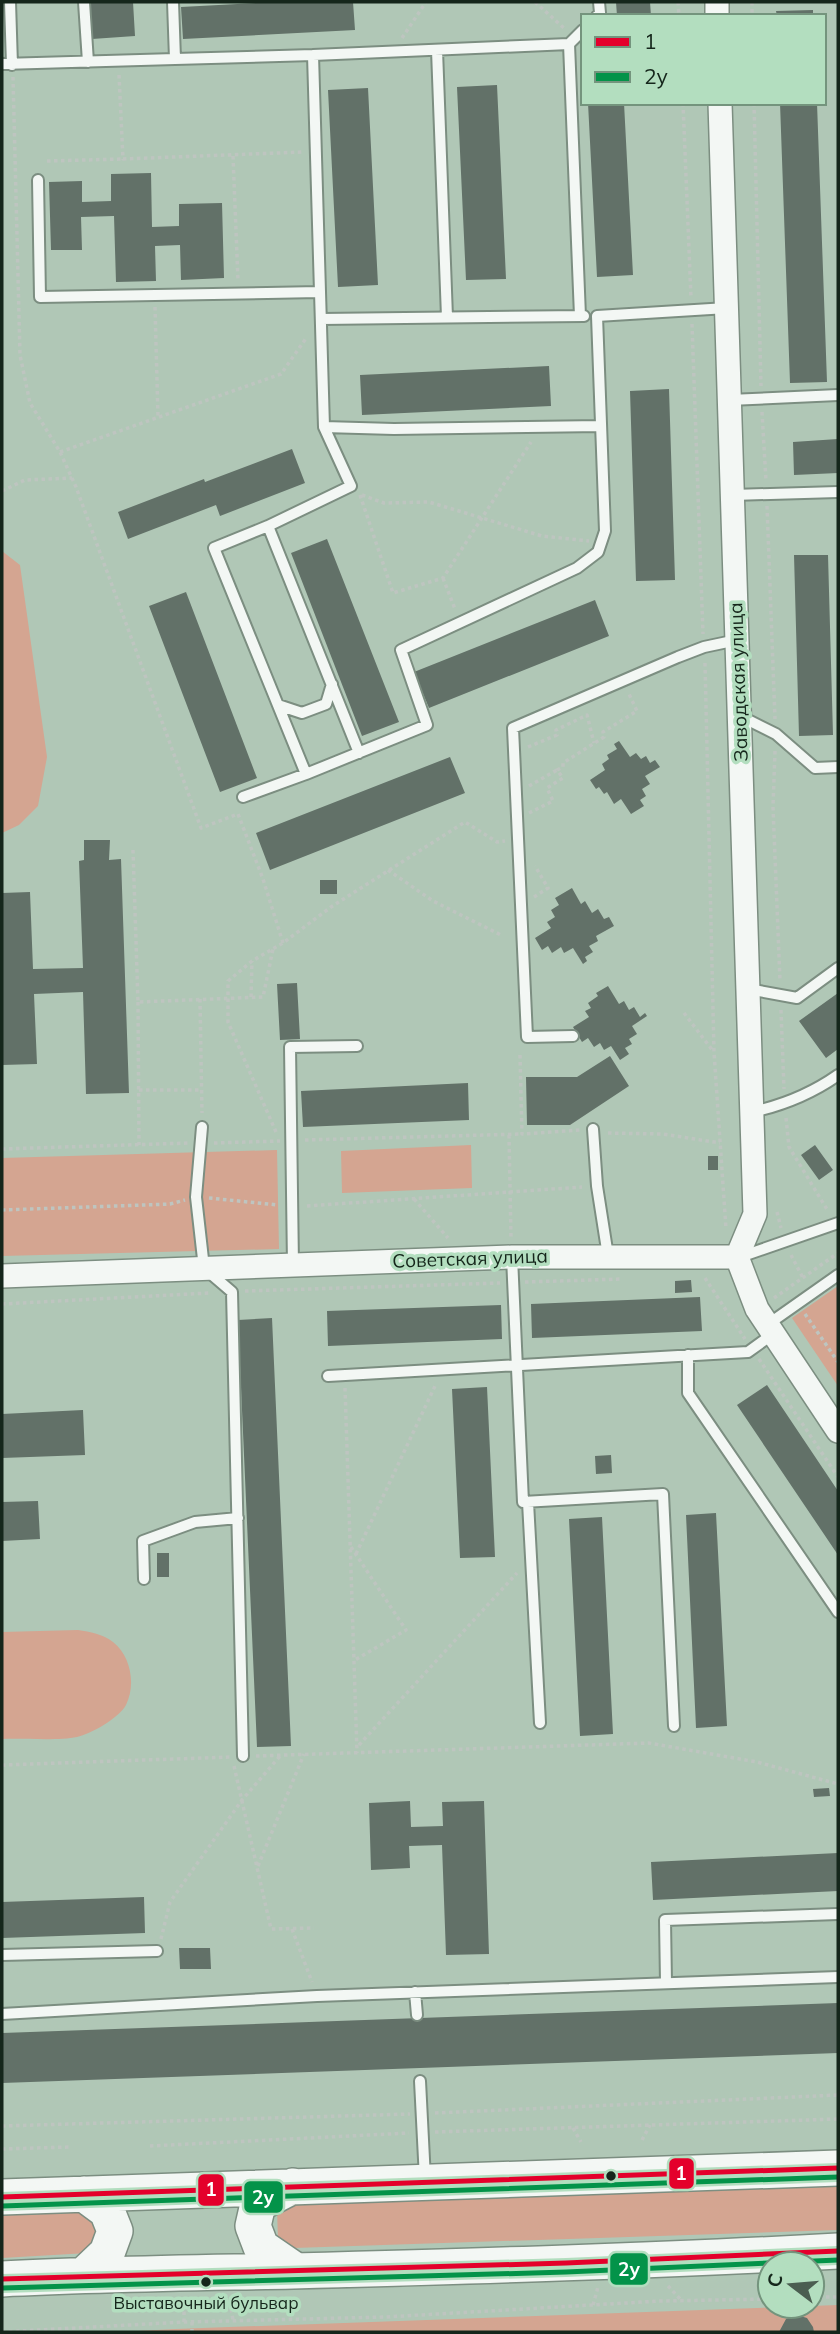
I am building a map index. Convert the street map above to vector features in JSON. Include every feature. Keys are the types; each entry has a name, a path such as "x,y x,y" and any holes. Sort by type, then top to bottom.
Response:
{"main road":[{"path":"2,2197 838,2168"},
{"path":"293,2186 258,2204 253,2226 261,2247 296,2271"},
{"path":"85,2194 107,2211 115,2231 107,2253 85,2274"},
{"path":"2,2279 85,2274 296,2271 838,2251"}],"street":[{"name":"Заводская улица","path":"720,105 755,1214 737,1258"},
{"name":"Советская улица","path":"2,1276 466,1258 608,1255 737,1258"},
{"path":"737,1258 757,1309 838,1431"}],"lane":[{"path":"10,2 7,64 437,50 576,37 580,316"},
{"path":"84,2 88,62"},
{"path":"173,2 175,59"},
{"path":"437,50 447,317"},
{"path":"306,774 214,548 268,526 351,486 324,426 313,55"},
{"path":"37,180 40,297 319,292"},
{"path":"321,319 597,316 727,308"},
{"path":"243,797 427,725 401,650 577,568 598,552 605,531 597,316"},
{"path":"729,400 838,395"},
{"path":"324,426 394,429 601,426"},
{"path":"733,495 838,492"},
{"path":"268,526 359,753"},
{"path":"573,1036 527,1037 513,728 704,647 737,640"},
{"path":"278,705 302,713 326,704 332,684"},
{"path":"740,716 776,734 815,768 838,766"},
{"path":"748,989 797,998 838,968"},
{"path":"293,1265 292,1207 285,1141 290,1047 356,1046"},
{"path":"752,1112 784,1105 820,1088 838,1075"},
{"path":"202,1127 196,1197 204,1268 232,1292 243,1756"},
{"path":"593,1131 597,1186 608,1255"},
{"path":"737,1258 837,1223"},
{"path":"512,1257 523,1502 663,1494 674,1726"},
{"path":"328,1376 748,1352 798,1304 838,1275"},
{"path":"688,1355 688,1393 838,1612"},
{"path":"528,1502 540,1723"},
{"path":"144,1579 144,1541 195,1522 237,1518"},
{"path":"666,1983 664,1920 838,1914"},
{"path":"2,1955 158,1951"},
{"path":"2,2014 317,1996 838,1977"},
{"path":"415,1992 417,2015"},
{"path":"420,2081 425,2182"}],"path":[{"path":"393,51 426,2"},
{"path":"535,2 576,37"},
{"path":"119,61 123,159"},
{"path":"7,64 20,355 30,403 60,452 72,478 201,828 238,814 263,879 282,943"},
{"path":"683,105 704,647 714,1052 727,1234"},
{"path":"754,105 762,398 776,734 773,807 784,1105 789,1147 837,1223"},
{"path":"47,160 316,152"},
{"path":"233,155 238,294"},
{"path":"155,295 158,417"},
{"path":"60,452 281,374 321,319"},
{"path":"351,486 360,495 393,593 443,578 517,461 542,427"},
{"path":"2,491 25,480 72,478"},
{"path":"360,495 384,503 429,502 542,537 601,542"},
{"path":"443,578 459,621"},
{"path":"523,789 563,767 563,763 604,737 603,732 637,711 627,692"},
{"path":"523,751 557,735 556,730 587,715 594,743"},
{"path":"527,814 553,801 547,788 563,778 557,770"},
{"path":"529,799 535,810"},
{"path":"285,1141 229,1022 228,981 331,906 465,822 497,842 506,841"},
{"path":"133,850 139,1145"},
{"path":"388,870 433,901 503,936"},
{"path":"138,1002 263,997 273,949"},
{"path":"251,998 252,961"},
{"path":"200,999 202,1127"},
{"path":"684,1013 714,1052"},
{"path":"520,1055 522,1134"},
{"path":"138,1090 201,1090"},
{"path":"2,1149 593,1131 663,1134 720,1143"},
{"path":"509,1135 512,1257"},
{"path":"2,1210 170,1204 196,1197 292,1207 597,1186"},
{"path":"413,1199 466,1258"},
{"path":"768,1301 838,1253"},
{"path":"703,1275 838,1477"},
{"path":"2,1304 232,1292 626,1279"},
{"path":"798,1304 838,1362"},
{"path":"345,1375 357,1753"},
{"path":"356,1554 433,1386 447,1385"},
{"path":"351,1546 406,1630 355,1660"},
{"path":"357,1746 531,1558"},
{"path":"243,1756 649,1743 757,1762 838,1784"},
{"path":"257,1867 304,1754"},
{"path":"158,1951 170,1902 242,1800 281,1755"},
{"path":"2,1765 232,1757 271,1929 314,1928"},
{"path":"292,1928 317,1996"},
{"path":"150,2146 422,2133 838,2119"},
{"path":"642,2140 650,2125"},
{"path":"573,2128 581,2142"},
{"path":"2,2149 70,2147"},
{"path":"661,2280 683,2301"},
{"path":"593,2305 600,2282"},
{"path":"2,2332 184,2322 386,2317 593,2305 756,2299"},
{"path":"230,2302 233,2320"},
{"path":"184,2304 184,2322"},
{"path":"191,2322 192,2332"},
{"path":"163,2323 163,2332"}],"shaded area":[{"path":"2,551 20,565 47,757 38,806 19,825 2,833"},
{"path":"471,1145 472,1188 342,1193 341,1151"},
{"path":"277,1150 279,1249 2,1256 2,1158"},
{"path":"838,1286 838,1386 792,1318"},
{"path":"78,1630 105,1637 124,1655 131,1680 126,1705 104,1725 77,1737 2,1739 2,1632"},
{"path":"838,2181 838,2230 294,2248 278,2240 277,2210 291,2200"},
{"path":"89,2208 103,2219 88,2253 2,2258 2,2212"},
{"path":"826,2305 838,2305 838,2332 118,2332 756,2308 756,2320 826,2320"}],"building":[{"path":"90,2 133,2 135,36 92,39"},
{"path":"273,2 353,2 355,30 183,39 181,7"},
{"path":"616,2 650,2 651,14 617,14"},
{"path":"813,10 813,14 777,14 776,11"},
{"path":"497,85 506,279 466,280 457,87"},
{"path":"368,88 378,285 338,287 328,90"},
{"path":"588,105 624,105 633,275 597,277"},
{"path":"780,105 817,105 827,382 790,383"},
{"path":"151,173 152,227 179,226 179,204 222,203 224,278 181,280 180,245 155,246 156,281 116,282 114,216 81,217 82,250 51,250 49,182 82,181 82,202 111,201 111,174"},
{"path":"549,366 551,406 362,415 360,375"},
{"path":"669,389 675,580 636,581 630,391"},
{"path":"838,439 838,473 794,475 793,442"},
{"path":"292,449 305,483 220,516 216,505 128,539 118,512"},
{"path":"327,539 399,722 362,736 291,553"},
{"path":"794,555 828,555 833,735 799,736"},
{"path":"186,592 257,778 220,792 149,606"},
{"path":"595,600 609,636 429,708 414,672"},
{"path":"619,741 630,757 636,753 641,759 646,756 650,763 655,760 660,767 645,776 650,784 642,789 646,796 640,800 644,806 631,814 621,799 614,804 607,792 604,794 599,787 596,789 590,780 605,770 602,764 609,759 607,755 617,749 614,744"},
{"path":"450,757 465,793 270,870 256,833"},
{"path":"84,840 110,840 109,860 121,859 129,1093 86,1094 83,992 34,994 37,1064 2,1065 2,893 30,892 33,969 83,968 79,861 84,860"},
{"path":"320,880 337,880 337,894 320,894"},
{"path":"572,888 581,904 585,901 592,913 598,909 604,919 609,917 614,926 596,936 598,941 589,946 593,952 585,957 587,961 583,964 573,948 564,953 561,947 552,953 548,946 542,950 535,938 551,928 547,922 555,917 551,910 559,905 555,898"},
{"path":"297,983 300,1039 280,1040 277,984"},
{"path":"608,986 619,1004 624,1001 629,1010 634,1007 640,1017 645,1013 647,1016 632,1026 637,1034 629,1039 632,1044 625,1048 629,1054 620,1060 611,1046 604,1050 600,1043 594,1047 588,1038 582,1042 573,1027 589,1017 585,1011 591,1008 588,1003 598,996 596,993"},
{"path":"838,993 838,1049 826,1058 799,1021"},
{"path":"610,1056 629,1086 570,1125 527,1125 526,1077 577,1077"},
{"path":"468,1083 469,1120 303,1127 301,1091"},
{"path":"815,1145 833,1170 819,1180 801,1155"},
{"path":"708,1156 718,1156 718,1170 708,1170"},
{"path":"691,1280 692,1292 675,1293 675,1281"},
{"path":"700,1297 702,1331 532,1338 531,1304"},
{"path":"501,1305 502,1339 328,1346 327,1311"},
{"path":"272,1318 291,1746 257,1747 238,1320"},
{"path":"767,1385 838,1491 838,1555 737,1405"},
{"path":"487,1387 495,1557 460,1558 452,1389"},
{"path":"83,1410 85,1455 2,1458 2,1414"},
{"path":"611,1455 612,1473 596,1474 595,1456"},
{"path":"38,1501 40,1539 2,1541 2,1502"},
{"path":"716,1513 727,1726 696,1728 686,1515"},
{"path":"602,1517 613,1734 580,1736 569,1519"},
{"path":"157,1553 169,1553 169,1577 157,1577"},
{"path":"829,1788 830,1796 814,1797 813,1789"},
{"path":"410,1801 411,1827 443,1826 442,1802 484,1801 489,1954 446,1955 442,1845 409,1846 410,1868 371,1870 369,1803"},
{"path":"838,1853 838,1891 653,1900 651,1862"},
{"path":"144,1897 145,1933 2,1938 2,1902"},
{"path":"179,1948 210,1948 211,1969 180,1969"},
{"path":"838,2003 838,2053 2,2083 2,2033"},
{"path":"785,2320 808,2320 814,2332 779,2332"}],"transit line":[{"name":"1","path":"2,2197 838,2168"},
{"name":"2у","path":"2,2206 838,2177"},
{"name":"1","path":"2,2279 566,2263 838,2251"},
{"name":"2у","path":"2,2288 566,2272 838,2260"}],"place":[{"name":"Выставочный бульвар","path":"206,2282"}]}
